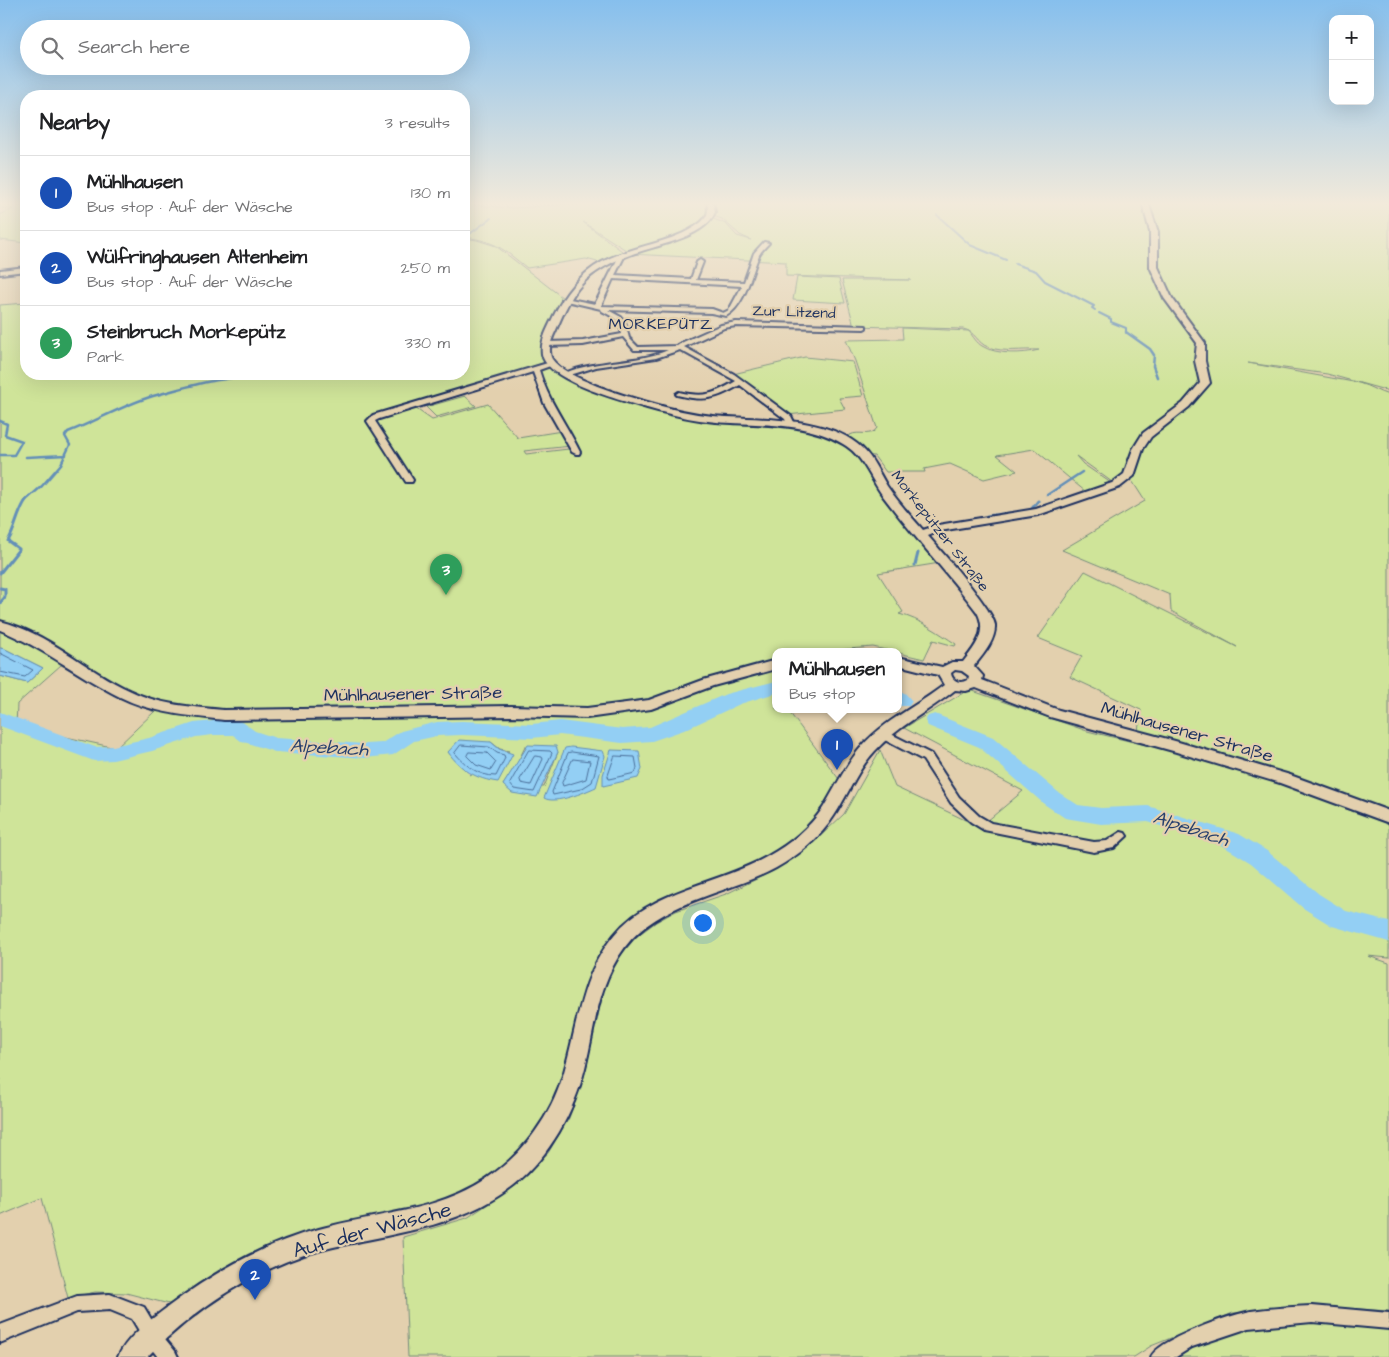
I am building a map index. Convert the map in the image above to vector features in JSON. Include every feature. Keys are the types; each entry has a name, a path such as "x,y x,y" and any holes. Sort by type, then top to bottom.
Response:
{"street":[{"path":"409,480 371,421 376,417 551,364 546,355 546,344 565,300 575,285 588,274 604,265"},
{"path":"600,308 618,265"},
{"path":"693,281 699,265"},
{"path":"565,300 600,308 712,311 724,315 731,311 750,276 753,265"},
{"path":"921,534 938,528 1038,512 1116,485 1128,476 1138,449 1147,435 1186,405 1205,384 1200,361 1201,343 1178,314 1160,283 1154,265"},
{"path":"0,272 20,270"},
{"path":"613,277 746,284"},
{"path":"600,308 619,318 623,323 626,338 636,349 681,348 732,375 788,418 791,424"},
{"path":"723,326 724,315"},
{"name":"Zur Litzend","path":"567,374 593,365 656,356 681,348 685,343 723,326 746,322 864,327"},
{"path":"546,344 583,343 626,334"},
{"name":"Morkepützer Straße","path":"551,364 567,374 609,392 672,412 698,418 791,424 826,433 846,441 857,449 884,490 987,619 989,631 985,641 966,668"},
{"path":"536,370 547,404 566,432 576,452"},
{"path":"679,394 698,399 710,398 740,382"},
{"name":"Mühlhausener Straße","path":"0,625 32,638 58,652 125,694 182,711 254,715 511,711 588,713 651,704 708,683 772,665"},
{"path":"902,662 948,678 966,687 975,682 976,676 966,668 952,666 948,678"},
{"name":"Auf der Wäsche","path":"130,1357 150,1335 201,1297 266,1260 315,1241 416,1220 461,1206 497,1185 532,1154 554,1122 571,1080 598,975 622,937 653,912 674,902 742,879 770,864 794,847 822,822 853,768 883,734 948,678"},
{"name":"Mühlhausener Straße","path":"975,682 1055,714 1175,746 1286,779 1389,817"},
{"path":"883,734 927,757 955,800 975,819 988,827 1094,847 1110,845 1121,836"},
{"path":"0,1334 77,1304 110,1302 138,1313 150,1335 169,1357"},
{"path":"1160,1357 1188,1340 1249,1320 1312,1314 1389,1321"}],"green space":[{"path":"470,265 521,265 563,298 544,338 542,346 546,362 412,406 432,420 488,404 518,438 562,431 571,446 524,451 526,454 577,448 569,430 551,405 537,372 549,366 564,376 668,414 737,423 792,426 825,435 855,452 940,563 878,573 903,612 899,614 922,623 956,644 955,646 933,640 924,659 902,654 902,648 772,648 772,713 790,713 841,782 803,834 772,857 618,936 565,1079 529,1149 461,1198 266,1251 169,1304 126,1293 95,1292 68,1298 42,1198 0,1216 0,676 27,683 43,668 0,648 0,305 20,303 20,380 470,380","holes":["61,665 154,712 116,748 16,726 17,704","491,742 500,749 509,751 470,775 448,752","525,747 558,752 544,787 503,785 516,766"]},
{"path":"524,265 545,265 527,268"},
{"path":"786,265 1389,265 1389,391 1327,374 1248,363 1359,383 1389,395 1389,813 1263,767 1138,731 1141,710 1070,677 1082,656 1038,638 1085,571 1237,647 1171,611 1170,595 1062,550 1145,501 1129,476 1128,465 1123,474 1112,482 1076,456 1083,464 1111,483 1086,492 1034,449 997,455 1017,471 984,479 950,464 924,469 925,472 886,472 874,456 866,455 848,439 850,435 872,433 877,428 855,361 846,340 903,339 902,328 968,331 963,329 854,326 842,280 911,280 786,276","holes":["969,331 981,343 994,349 1039,350 1018,353 995,351 980,345"]},
{"path":"797,277 839,279 845,303 793,300"},
{"path":"805,357 853,362 863,396 839,398 845,409 787,415 733,374"},
{"path":"465,396 476,406 436,417 426,407"},
{"path":"970,690 1087,731 1188,755 1283,784 1389,820 1389,958 1368,956 1389,963 1389,1311 1329,1307 1233,1313 1151,1346 1134,1357 408,1357 403,1237 467,1218 518,1184 548,1153 569,1118 584,1077 606,980 621,955 637,936 656,922 676,911 726,894 773,871 811,845 844,814 880,750 895,787 980,827 1023,791 904,728"},
{"path":"1313,1319 1389,1327 1389,1357 1171,1357 1205,1341 1239,1330"}],"water":[{"path":"0,648 43,668 27,683 0,676"},
{"path":"459,740 491,742 499,749 513,754 498,782 476,776 458,764 448,752"},
{"path":"528,745 556,746 558,752 537,797 512,793 503,785"},
{"path":"565,748 603,751 605,756 596,787 578,795 562,799 549,800 544,798"},
{"path":"611,750 639,751 642,769 638,778 603,786 603,775"}],"waterway":[{"path":"1019,265 1036,271 1045,281 1094,306 1092,308 1095,310"},
{"path":"1099,313 1111,319 1111,322 1126,328 1126,332"},
{"path":"1126,332 1150,349 1154,355 1153,366 1157,377"},
{"path":"65,455 70,445 65,436 68,432 153,396 221,380"},
{"path":"0,421 7,424 5,435 22,441 14,455 0,455"},
{"path":"26,500 42,486 61,464 65,455"},
{"path":"26,457 65,455"},
{"path":"1047,495 1082,472"},
{"path":"0,573 19,549 8,541 26,500"},
{"path":"1031,510 1038,501"},
{"path":"987,516 1010,513"},
{"path":"915,565 918,553"},
{"path":"0,588 5,589 5,597 0,603"},
{"name":"Alpebach","path":"0,719 94,754 113,753 152,744 194,730 213,728 237,728 248,736 275,745 365,751 386,750 408,736 437,729 462,728 532,731 560,728 622,736 652,734 677,725 733,699 772,688"},
{"name":"Alpebach","path":"935,721 986,742 1051,798 1073,812 1101,816 1148,814 1231,840 1259,857 1311,901 1340,919 1389,932"}],"place":[{"name":"Steinbruch Morkepütz","path":"446,595"},
{"name":"Mühlhausen","path":"837,770"},
{"name":"Wülfringhausen Altenheim","path":"255,1300"}],"district":[{"name":"MORKEPÜTZ","path":"661,324"}]}
